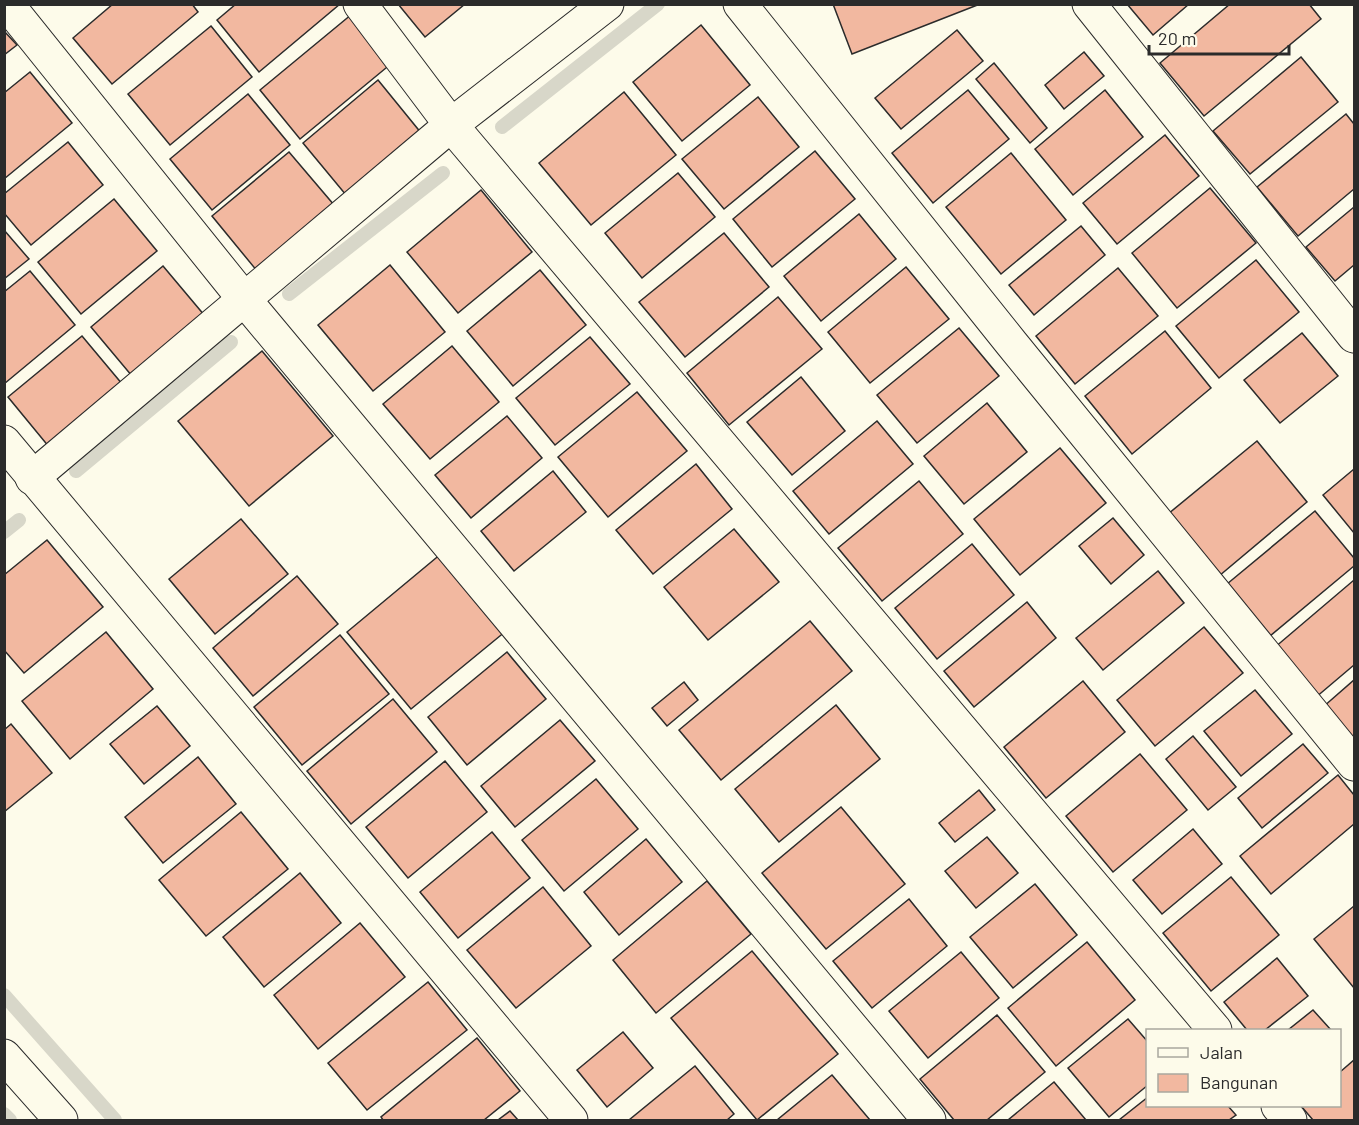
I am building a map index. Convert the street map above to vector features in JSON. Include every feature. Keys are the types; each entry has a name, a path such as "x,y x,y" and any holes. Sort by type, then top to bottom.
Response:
{"street":[{"path":"7,4 244,299 929,1120"},
{"path":"360,4 451,125 1214,1029"},
{"path":"32,478 451,125 607,4"},
{"path":"740,4 1019,353 1354,764"},
{"path":"1089,4 1354,336"},
{"path":"4,442 571,1120"},
{"path":"4,1056 61,1120"},
{"path":"1279,1107 1290,1120"}],"building":[{"path":"113,4 192,4 198,12 112,84 73,38"},
{"path":"236,4 340,4 259,72 217,20"},
{"path":"398,4 465,4 425,37"},
{"path":"833,4 980,4 852,54"},
{"path":"1127,4 1189,4 1153,35"},
{"path":"1230,4 1309,4 1321,19 1204,116 1160,63"},
{"path":"352,14 392,63 300,139 260,90"},
{"path":"701,25 750,85 682,141 633,82"},
{"path":"211,26 252,77 170,145 128,94"},
{"path":"957,30 983,61 901,129 875,98"},
{"path":"4,31 17,45 4,55"},
{"path":"1084,52 1104,76 1064,109 1045,85"},
{"path":"1301,57 1338,102 1250,174 1213,131"},
{"path":"994,63 1047,128 1030,143 976,79"},
{"path":"30,72 72,123 4,179 4,93"},
{"path":"378,80 426,139 351,201 303,143"},
{"path":"968,90 1009,139 933,203 892,153"},
{"path":"1105,90 1143,137 1073,195 1035,149"},
{"path":"624,92 676,155 591,225 539,163"},
{"path":"248,94 290,145 212,210 170,159"},
{"path":"758,97 799,147 724,209 682,159"},
{"path":"1346,114 1354,124 1354,189 1298,236 1257,187"},
{"path":"1165,135 1199,176 1117,244 1083,203"},
{"path":"68,142 103,185 31,245 4,213 4,194"},
{"path":"815,151 855,199 772,267 733,219"},
{"path":"289,152 340,212 262,277 212,216"},
{"path":"1011,153 1066,220 1001,274 946,207"},
{"path":"678,173 715,217 642,278 605,233"},
{"path":"1210,188 1256,243 1177,308 1132,253"},
{"path":"481,190 532,252 458,313 407,252"},
{"path":"114,199 157,251 81,314 38,262"},
{"path":"1354,207 1354,265 1335,281 1306,247"},
{"path":"859,214 896,259 821,321 784,276"},
{"path":"1081,226 1105,255 1034,315 1009,285"},
{"path":"4,230 29,259 4,279"},
{"path":"724,233 769,287 685,357 639,302"},
{"path":"1256,260 1299,312 1219,378 1176,326"},
{"path":"390,265 445,332 373,391 318,325"},
{"path":"163,266 210,322 137,382 91,327"},
{"path":"906,267 949,319 870,383 828,332"},
{"path":"1118,268 1158,316 1075,384 1036,336"},
{"path":"540,270 586,325 513,386 467,331"},
{"path":"30,271 75,325 4,384 4,292"},
{"path":"778,297 822,349 729,425 687,373"},
{"path":"959,328 999,376 917,443 877,395"},
{"path":"1165,331 1211,388 1132,454 1085,396"},
{"path":"1302,333 1338,376 1280,423 1244,380"},
{"path":"82,336 128,391 54,453 8,397"},
{"path":"590,337 630,384 555,445 516,398"},
{"path":"452,346 499,402 430,459 383,404"},
{"path":"262,351 333,436 249,506 178,421"},
{"path":"801,377 845,431 792,475 747,422"},
{"path":"637,392 687,451 608,517 558,457"},
{"path":"987,403 1027,452 964,504 924,456"},
{"path":"507,416 542,458 471,518 435,475"},
{"path":"877,421 913,464 829,534 793,491"},
{"path":"1257,441 1307,502 1219,576 1168,514"},
{"path":"1060,448 1106,503 1020,575 974,519"},
{"path":"696,464 732,509 653,574 616,530"},
{"path":"1354,469 1354,533 1323,495"},
{"path":"553,471 586,512 514,571 481,531"},
{"path":"919,481 963,534 882,601 838,548"},
{"path":"1315,511 1354,558 1354,566 1270,636 1227,584"},
{"path":"1113,518 1144,555 1111,584 1079,546"},
{"path":"241,519 288,574 215,634 169,579"},
{"path":"734,529 779,582 708,640 664,587"},
{"path":"47,540 103,607 24,673 4,650 4,575"},
{"path":"972,544 1014,595 937,659 895,608"},
{"path":"442,553 506,631 411,709 347,632"},
{"path":"1158,571 1184,603 1103,670 1076,638"},
{"path":"297,576 338,624 253,696 213,648"},
{"path":"1354,580 1354,665 1315,698 1274,648"},
{"path":"1027,602 1056,638 974,707 944,671"},
{"path":"810,621 852,671 721,780 679,730"},
{"path":"1204,627 1243,673 1155,746 1117,700"},
{"path":"106,632 153,689 70,759 22,701"},
{"path":"340,635 389,694 302,765 254,707"},
{"path":"507,652 546,699 467,765 428,717"},
{"path":"1354,680 1354,745 1323,707"},
{"path":"1083,681 1125,732 1046,798 1004,747"},
{"path":"684,682 698,700 667,726 652,708"},
{"path":"1255,690 1292,734 1241,776 1204,731"},
{"path":"393,699 437,752 351,824 307,771"},
{"path":"836,705 880,759 779,842 735,789"},
{"path":"157,706 190,746 144,784 110,744"},
{"path":"560,720 595,761 515,827 481,786"},
{"path":"11,724 52,773 4,812 4,730"},
{"path":"1193,736 1236,787 1208,810 1166,759"},
{"path":"1303,744 1328,773 1262,828 1238,798"},
{"path":"1140,754 1187,810 1113,872 1066,816"},
{"path":"198,757 236,804 163,863 125,817"},
{"path":"445,761 487,812 408,878 366,827"},
{"path":"1338,775 1354,795 1354,824 1271,894 1240,856"},
{"path":"596,779 638,829 564,891 522,840"},
{"path":"979,790 995,810 955,842 939,823"},
{"path":"841,807 905,884 826,949 762,873"},
{"path":"241,812 288,869 206,936 159,880"},
{"path":"1193,829 1222,864 1162,914 1133,880"},
{"path":"492,832 530,878 458,938 420,892"},
{"path":"987,837 1018,873 976,908 945,871"},
{"path":"646,839 682,882 619,935 584,892"},
{"path":"300,873 341,923 264,987 223,937"},
{"path":"1231,877 1279,935 1211,991 1163,933"},
{"path":"707,881 751,934 656,1013 613,960"},
{"path":"1035,884 1077,935 1013,988 970,937"},
{"path":"543,887 591,946 516,1008 467,950"},
{"path":"909,899 947,946 872,1008 833,961"},
{"path":"1354,906 1354,988 1314,939"},
{"path":"360,923 405,977 318,1049 274,995"},
{"path":"1087,942 1135,1000 1056,1066 1008,1008"},
{"path":"752,951 838,1054 757,1120 671,1018"},
{"path":"961,952 999,998 928,1058 889,1011"},
{"path":"1277,958 1308,996 1266,1029 1246,1029 1224,1002"},
{"path":"428,982 467,1030 367,1110 328,1063"},
{"path":"1313,1010 1330,1029 1289,1029"},
{"path":"997,1015 1045,1072 987,1120 954,1120 920,1079"},
{"path":"1128,1019 1146,1040 1146,1087 1109,1117 1068,1068"},
{"path":"623,1032 653,1068 607,1107 577,1070"},
{"path":"477,1038 520,1091 484,1120 383,1120 381,1117"},
{"path":"1354,1060 1354,1120 1313,1120 1302,1107 1341,1107 1341,1071"},
{"path":"695,1066 734,1114 727,1120 629,1120"},
{"path":"832,1075 870,1120 777,1120"},
{"path":"1054,1082 1086,1120 1008,1120"},
{"path":"1146,1099 1146,1107 1229,1107 1236,1115 1229,1120 1119,1120"},
{"path":"510,1111 518,1120 498,1120"}],"waterway":[{"path":"502,127 658,4"},
{"path":"289,294 443,173"},
{"path":"76,471 231,342"},
{"path":"4,532 19,520"},
{"path":"4,995 115,1120"},
{"path":"4,1114 10,1120"}]}
